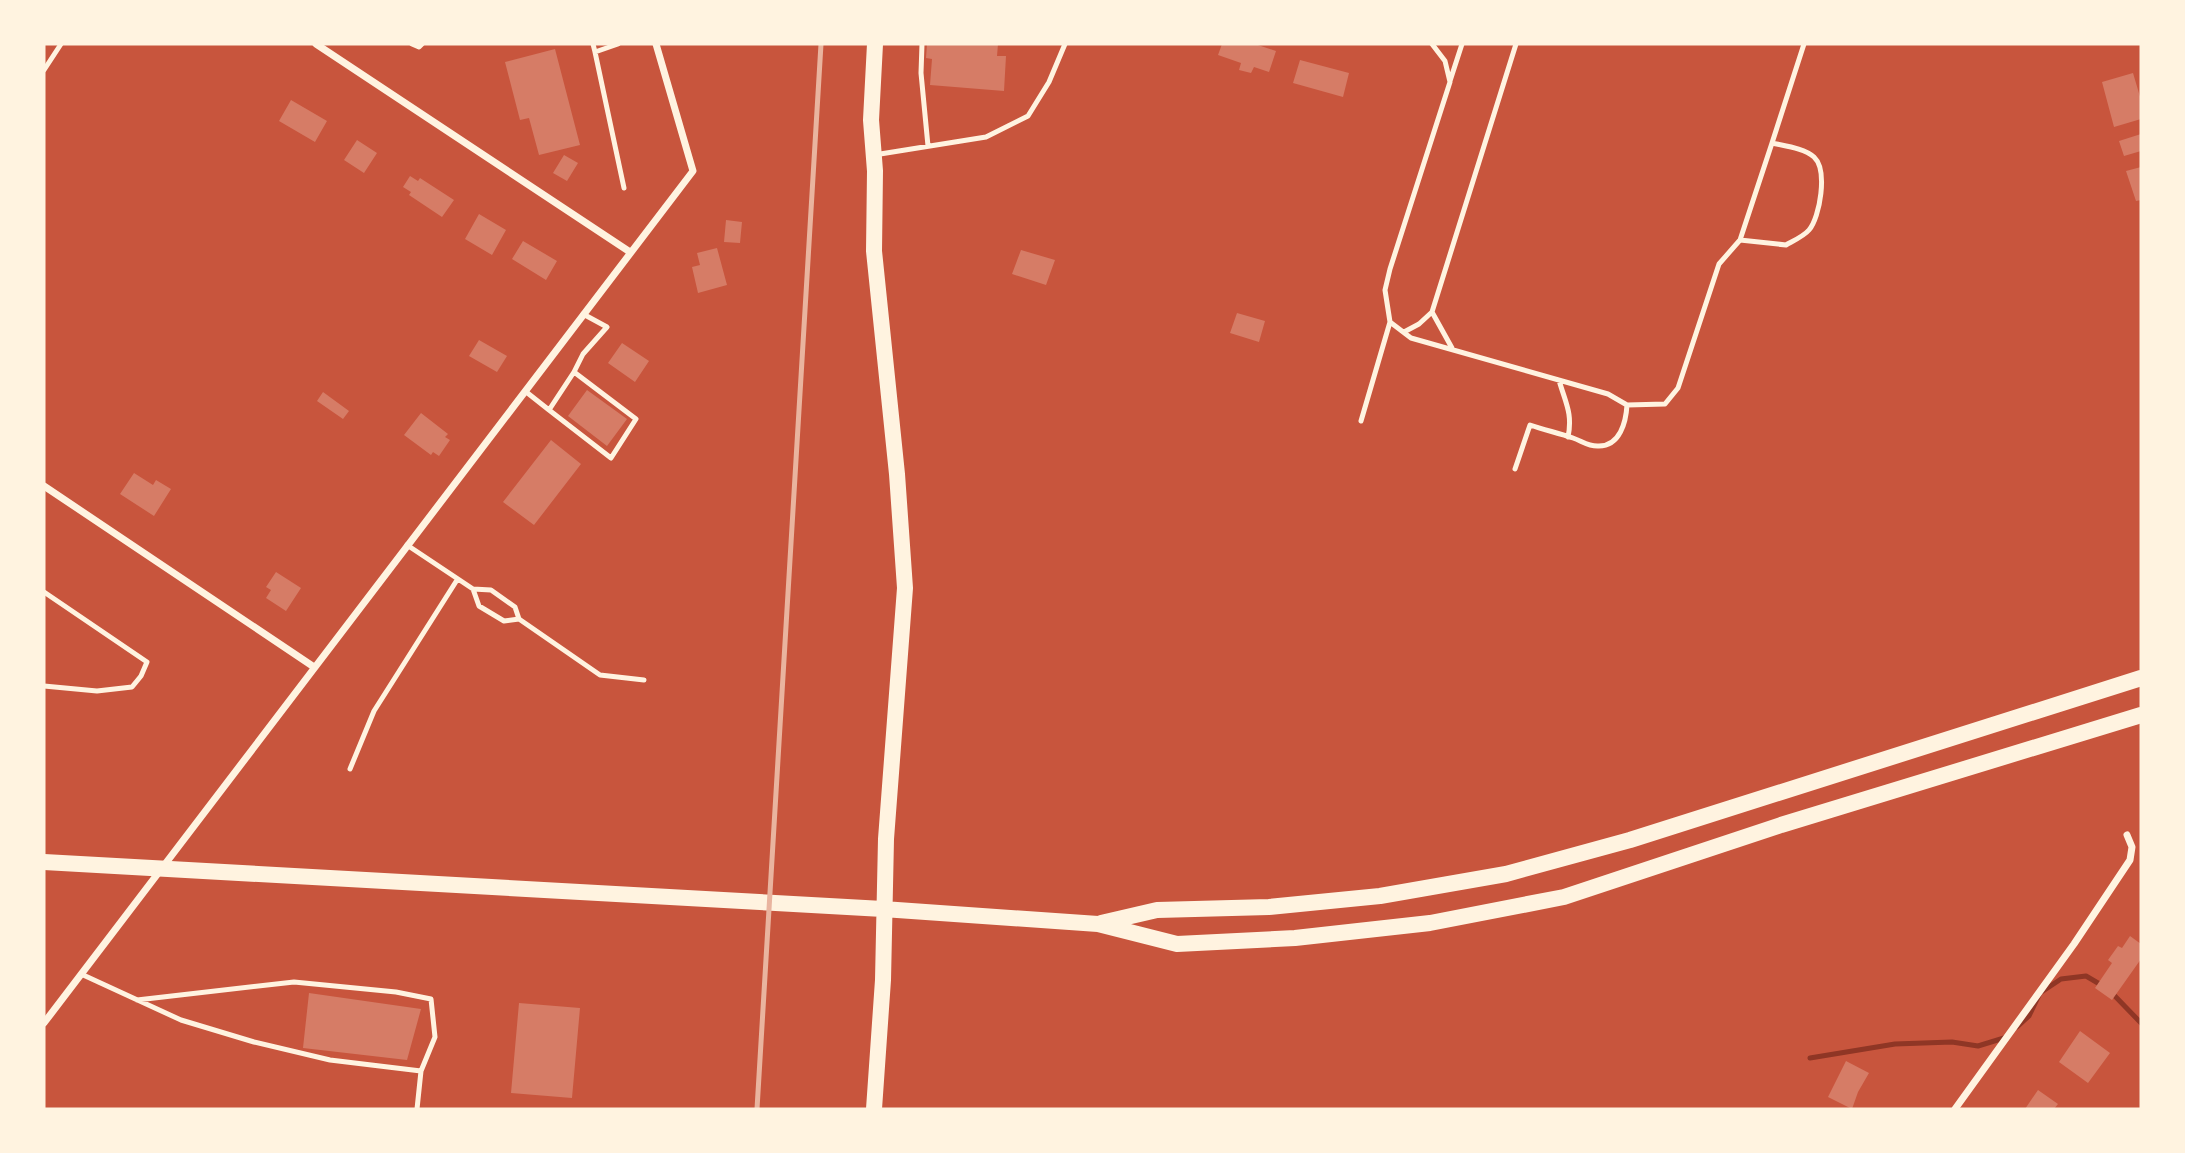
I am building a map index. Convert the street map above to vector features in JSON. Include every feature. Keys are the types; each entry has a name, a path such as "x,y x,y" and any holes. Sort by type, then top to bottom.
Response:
{"main road":[{"path":"874,44 871,120 874,251 897,474 905,588 886,839 883,980 874,1109"},
{"path":"1098,924 1157,910 1269,907 1380,896 1506,874 1630,840 2139,677"},
{"path":"44,862 883,909 1098,924 1177,944 1272,940 1363,932 1497,911 1564,897 1781,825 2141,715"}],"street":[{"path":"316,44 630,252"},
{"path":"44,1023 693,171 656,44"},
{"path":"44,486 314,667"},
{"path":"1955,1109 2074,944 2130,860 2132,847 2127,835"}],"lane":[{"path":"44,70 61,44"},
{"path":"412,44 419,47 422,44"},
{"path":"593,44 624,188"},
{"path":"595,51 618,44"},
{"path":"922,44 920,74 928,146"},
{"path":"873,155 986,137 1028,116 1049,82 1065,44"},
{"path":"1432,44 1445,61 1450,82"},
{"path":"1361,421 1390,322 1385,290 1390,269 1462,44"},
{"path":"1404,332 1419,324 1432,312 1516,44"},
{"path":"1390,322 1411,338 1608,394 1627,405 1665,404 1678,388 1718,264 1740,240 1804,44"},
{"path":"1740,240 1786,246 1809,229 1819,203 1823,174 1814,158 1796,149 1772,144"},
{"path":"1432,312 1452,348"},
{"path":"549,410 583,354 607,327 583,314"},
{"path":"525,391 611,458 636,419 574,372"},
{"path":"1559,380 1569,407 1571,423 1568,437"},
{"path":"1515,469 1530,425 1601,447 1616,439 1626,423 1627,405"},
{"path":"407,545 473,589 491,590 516,607 519,619"},
{"path":"350,769 374,710 457,580"},
{"path":"473,589 479,606 504,621 519,619 600,674 645,680"},
{"path":"44,592 147,662 132,687 97,691 44,686"},
{"path":"81,974 181,1020 254,1042 330,1060 421,1071"},
{"path":"136,1000 294,982 396,992 431,999 435,1037 421,1071 417,1109"}],"building":[{"path":"927,44 998,44 997,56 1006,56 1004,91 930,85 932,59 926,58"},
{"path":"1222,44 1255,44 1276,51 1269,72 1254,67 1251,73 1239,70 1241,63 1218,55"},
{"path":"555,49 580,145 539,155 529,118 520,120 505,62"},
{"path":"1300,60 1349,73 1343,97 1293,83"},
{"path":"2133,73 2141,100 2141,119 2114,127 2102,82"},
{"path":"291,100 327,121 315,142 279,121"},
{"path":"2141,134 2141,151 2124,156 2119,141"},
{"path":"357,140 377,153 364,173 344,160"},
{"path":"564,155 578,163 567,181 553,173"},
{"path":"2141,167 2141,200 2136,201 2126,171"},
{"path":"410,176 418,181 420,178 454,200 442,217 409,195 411,192 403,187"},
{"path":"479,214 506,230 492,255 465,239"},
{"path":"726,220 742,222 740,243 724,242"},
{"path":"523,241 557,261 546,280 512,259"},
{"path":"717,248 727,285 698,293 692,267 700,265 697,253"},
{"path":"1021,250 1055,260 1046,285 1012,274"},
{"path":"1237,313 1265,321 1259,342 1230,333"},
{"path":"479,340 507,356 497,372 469,356"},
{"path":"622,343 649,361 635,382 608,363"},
{"path":"587,390 627,419 607,446 568,416"},
{"path":"323,392 349,411 343,419 317,401"},
{"path":"421,413 448,434 445,437 450,440 439,456 433,452 431,455 404,435"},
{"path":"551,440 581,464 534,525 503,502"},
{"path":"134,473 153,485 156,480 171,489 154,516 120,494"},
{"path":"276,572 301,588 286,611 266,598 271,590 266,587"},
{"path":"2130,936 2141,944 2141,959 2112,1000 2095,988 2112,963 2108,960 2118,946 2122,948"},
{"path":"309,993 421,1009 407,1060 303,1048"},
{"path":"519,1003 580,1008 572,1098 511,1093"},
{"path":"2080,1031 2110,1053 2088,1083 2059,1062"},
{"path":"1846,1061 1869,1073 1852,1109 1828,1097"},
{"path":"2038,1090 2058,1104 2054,1109 2025,1109"}],"waterway":[{"path":"2017,1027 2029,1016 2040,993 2061,979 2086,976 2103,986"},
{"path":"2111,992 2141,1023"},
{"path":"1810,1058 1895,1044 1952,1042 1978,1046 2004,1038"}],"railway":[{"path":"757,1109 821,44"}]}
